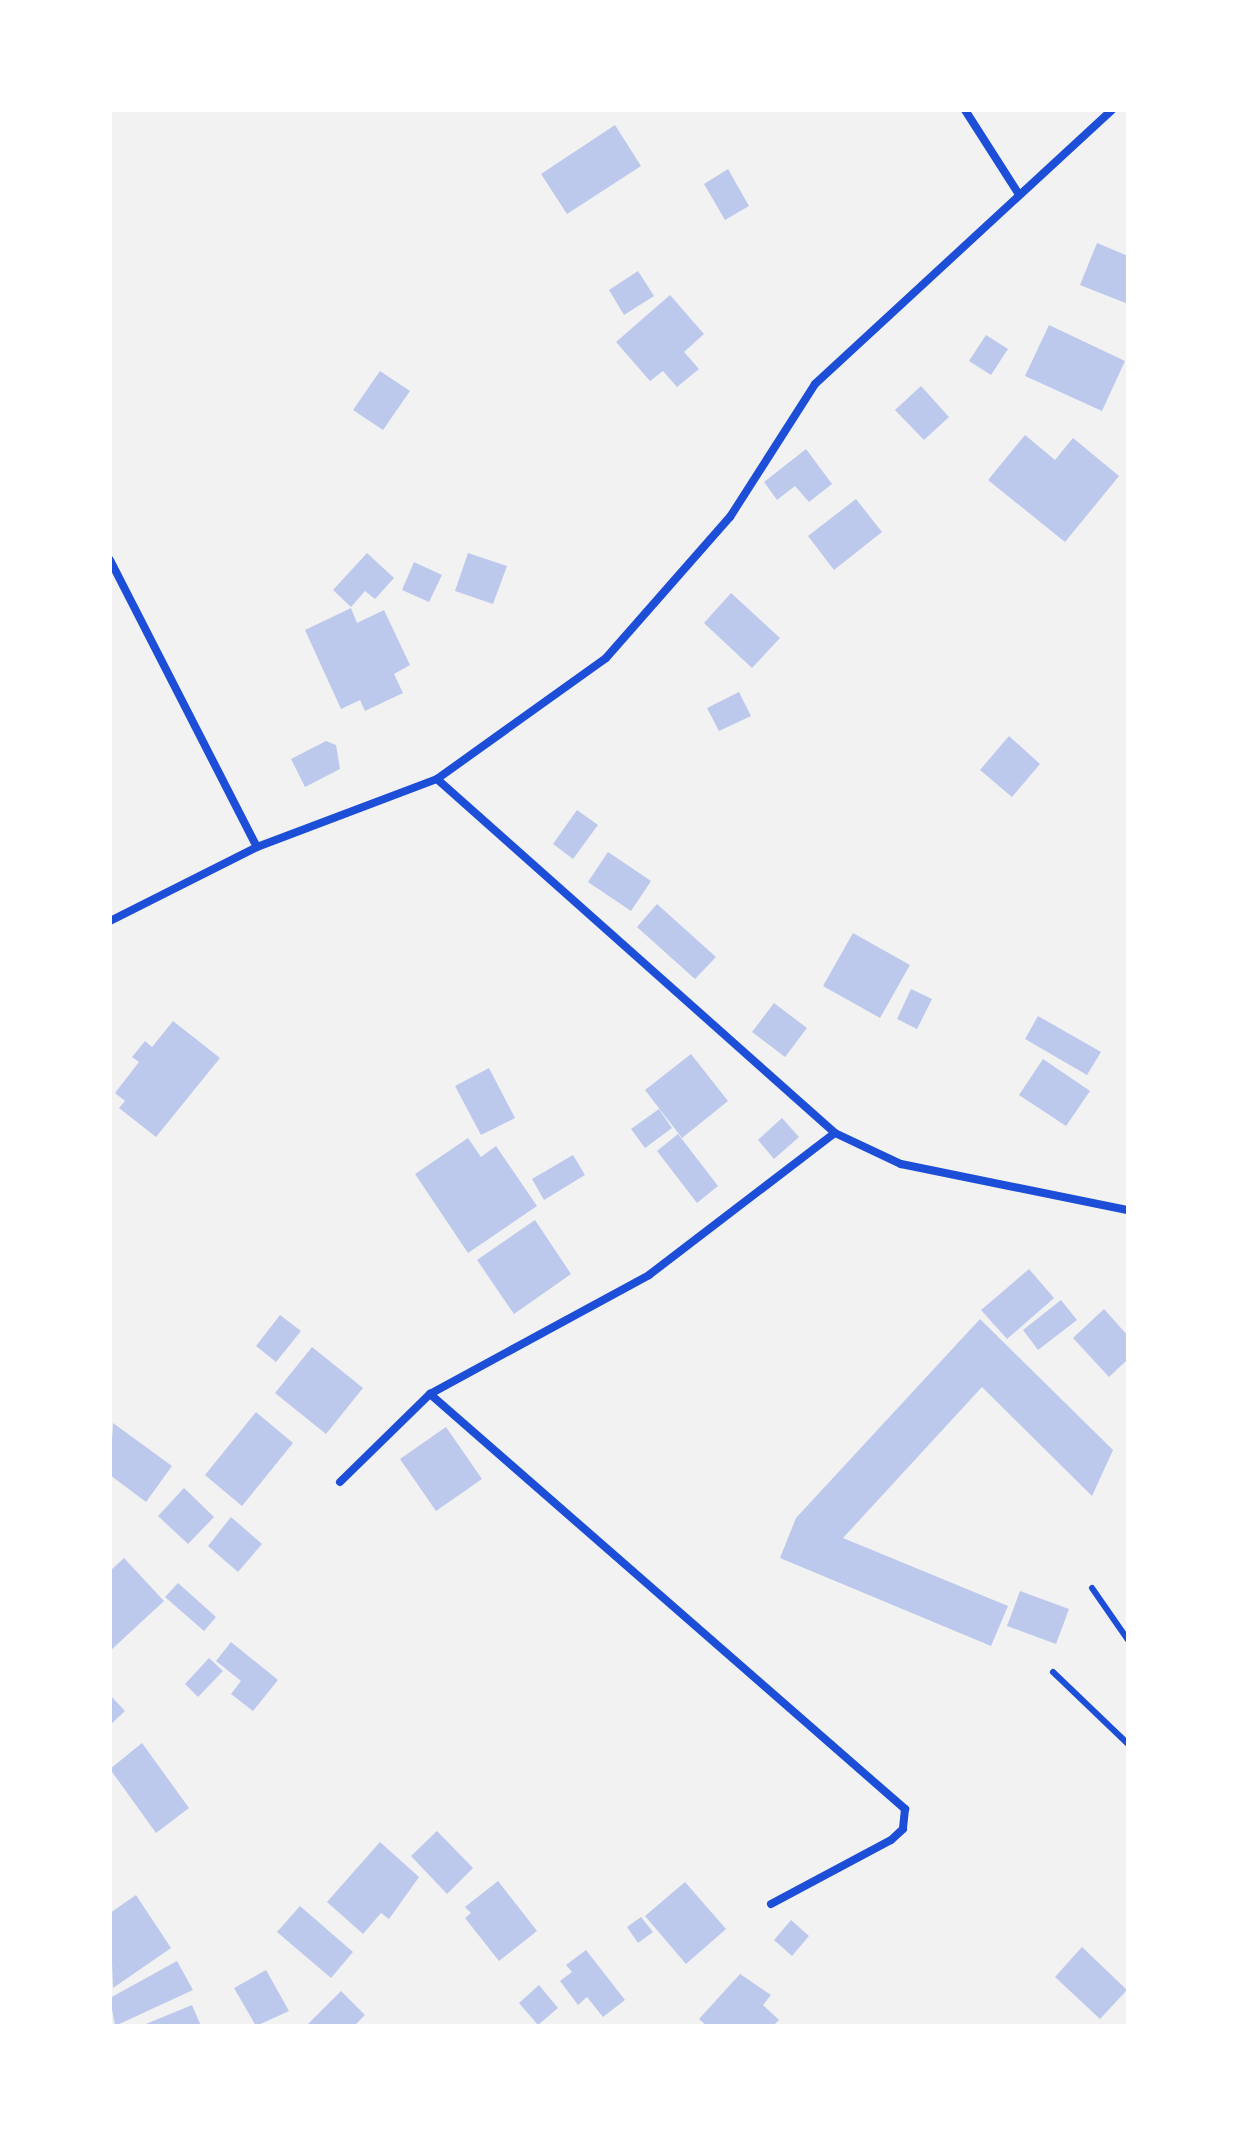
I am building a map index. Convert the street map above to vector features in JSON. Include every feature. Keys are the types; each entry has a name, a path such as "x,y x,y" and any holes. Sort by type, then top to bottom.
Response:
{"street":[{"path":"965,110 1018,193"},
{"path":"110,921 257,847 437,779 606,658 730,517 815,384 1018,193 1112,110"},
{"path":"110,560 257,847"},
{"path":"437,779 835,1133 901,1164 1128,1210"},
{"path":"340,1482 430,1394 649,1275 835,1133"},
{"path":"430,1394 905,1809 903,1829 891,1840 771,1904"}],"lane":[{"path":"1092,1588 1128,1640"},
{"path":"1053,1672 1128,1744"}],"building":[{"path":"615,125 641,166 567,214 541,174"},
{"path":"728,169 749,206 725,220 704,184"},
{"path":"1097,243 1128,256 1128,304 1080,285"},
{"path":"638,271 654,296 624,315 609,290"},
{"path":"670,295 704,334 684,352 699,369 677,387 663,371 650,381 616,342"},
{"path":"1049,325 1125,361 1102,411 1025,376"},
{"path":"986,335 1008,349 991,375 969,361"},
{"path":"380,371 410,391 383,430 353,410"},
{"path":"921,386 949,417 924,440 895,410"},
{"path":"1025,435 1055,460 1073,438 1119,476 1065,542 988,480"},
{"path":"806,449 832,484 809,502 795,486 777,500 764,482"},
{"path":"856,499 882,532 834,570 808,536"},
{"path":"367,553 394,578 375,599 365,591 351,607 333,590"},
{"path":"468,553 507,566 493,604 455,591"},
{"path":"414,562 442,575 429,602 402,590"},
{"path":"731,593 780,638 752,668 704,623"},
{"path":"351,608 357,623 384,610 410,665 394,674 403,693 365,711 360,700 341,709 305,630"},
{"path":"739,692 751,716 719,731 707,708"},
{"path":"1009,736 1040,764 1012,797 980,770"},
{"path":"326,741 336,745 340,769 305,787 291,759"},
{"path":"577,810 598,825 573,859 553,844"},
{"path":"608,852 651,881 631,911 588,882"},
{"path":"657,904 716,957 695,979 637,927"},
{"path":"853,933 910,965 880,1018 823,986"},
{"path":"911,989 932,999 917,1029 897,1019"},
{"path":"774,1003 807,1028 785,1057 752,1032"},
{"path":"1038,1016 1101,1052 1087,1075 1025,1039"},
{"path":"173,1021 220,1058 156,1137 119,1108 125,1101 115,1093 139,1062 132,1057 145,1041 152,1047"},
{"path":"691,1054 728,1101 682,1138 645,1090"},
{"path":"1043,1059 1090,1091 1066,1126 1019,1095"},
{"path":"489,1068 515,1118 481,1135 455,1086"},
{"path":"659,1109 672,1128 645,1148 631,1129"},
{"path":"782,1118 799,1137 774,1159 758,1140"},
{"path":"678,1134 718,1186 697,1203 657,1151"},
{"path":"468,1138 481,1157 496,1146 537,1206 468,1253 415,1174"},
{"path":"573,1155 585,1175 544,1200 532,1179"},
{"path":"535,1220 571,1274 514,1314 477,1260"},
{"path":"1029,1269 1054,1298 1007,1339 981,1310"},
{"path":"1061,1300 1077,1320 1038,1350 1023,1330"},
{"path":"1104,1309 1128,1336 1128,1359 1109,1377 1073,1338"},
{"path":"280,1315 301,1331 276,1362 256,1346"},
{"path":"980,1319 1113,1450 1092,1496 982,1387 843,1538 1008,1606 991,1646 780,1558 796,1518"},
{"path":"312,1347 363,1388 326,1434 275,1393"},
{"path":"256,1412 293,1443 242,1506 205,1475"},
{"path":"113,1423 172,1466 146,1502 110,1475"},
{"path":"446,1427 482,1479 436,1511 400,1459"},
{"path":"184,1488 214,1517 188,1544 158,1516"},
{"path":"231,1517 262,1544 238,1572 208,1546"},
{"path":"124,1558 164,1601 110,1651 110,1571"},
{"path":"178,1583 216,1617 204,1631 165,1597"},
{"path":"1020,1591 1069,1609 1056,1644 1007,1626"},
{"path":"231,1642 278,1680 253,1711 231,1694 241,1681 216,1661"},
{"path":"209,1658 223,1671 198,1697 185,1684"},
{"path":"110,1695 125,1711 110,1725"},
{"path":"142,1743 189,1808 156,1833 110,1769"},
{"path":"437,1831 473,1868 447,1894 411,1856"},
{"path":"380,1842 419,1877 389,1919 381,1913 363,1934 327,1902"},
{"path":"498,1881 537,1931 499,1961 465,1918 471,1913 465,1907"},
{"path":"685,1882 726,1929 686,1964 645,1916"},
{"path":"136,1895 171,1948 113,1988 110,1913"},
{"path":"300,1906 353,1952 331,1978 277,1932"},
{"path":"641,1917 653,1932 638,1943 627,1927"},
{"path":"791,1920 809,1936 792,1956 774,1940"},
{"path":"1082,1947 1127,1990 1100,2019 1055,1977"},
{"path":"586,1950 625,2000 603,2017 587,1997 578,2005 560,1981 572,1972 566,1965"},
{"path":"177,1961 193,1990 115,2026 110,1998"},
{"path":"266,1970 289,2011 256,2026 234,1988"},
{"path":"740,1974 771,1995 763,2005 779,2020 773,2026 707,2026 699,2019"},
{"path":"539,1985 558,2008 538,2025 519,2003"},
{"path":"341,1991 365,2015 354,2026 306,2026"},
{"path":"192,2005 201,2026 141,2026"}]}
